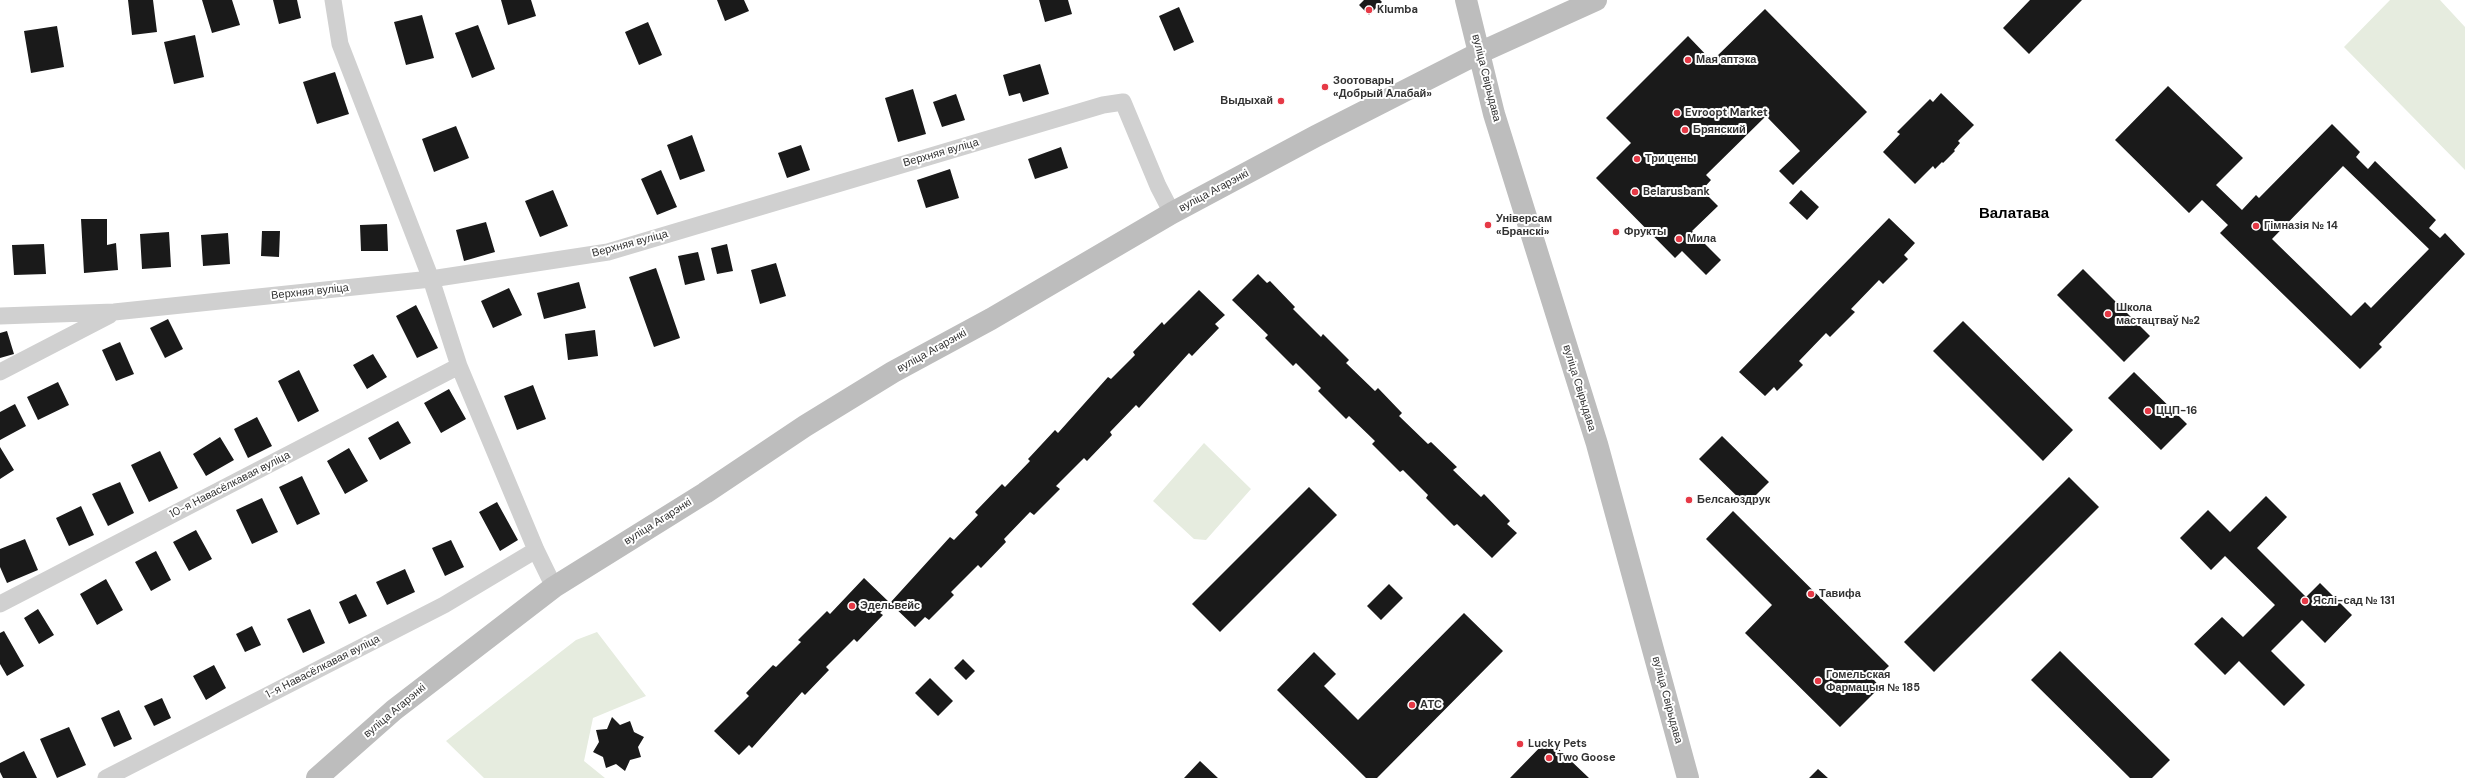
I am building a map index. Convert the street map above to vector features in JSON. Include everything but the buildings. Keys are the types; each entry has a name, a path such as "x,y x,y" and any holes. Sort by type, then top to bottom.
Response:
{"main road":[{"name":"вуліца Свірыдава","path":"1466,0 1494,114 1597,444 1688,778"},
{"name":"вуліца Агарэнкі","path":"317,778 394,710 554,586 705,493 804,426 893,372 991,319 1172,213 1479,53 1596,0"}],"street":[{"path":"333,0 340,44 431,279 459,366 536,550 554,586"},
{"name":"Верхняя вуліца","path":"0,316 114,312 431,279 608,252 1095,108 1123,102 1158,186 1172,213"},
{"path":"0,372 114,312"},
{"name":"10-я Навасёлкавая вуліца","path":"0,604 459,366"},
{"name":"1-я Навасёлкавая вуліца","path":"106,778 444,605 536,550"}],"shaded area":[{"path":"2390,0 2440,0 2465,27 2465,170 2344,47"},
{"path":"1204,443 1251,489 1206,540 1194,539 1153,501"},
{"path":"597,632 646,696 593,718 584,761 605,778 484,778 446,741 576,640"}],"place":[{"name":"Klumba","path":"1369,10"},
{"name":"Мая аптэка","path":"1688,60"},
{"name":"Зоотовары «Добрый Алабай»","path":"1325,87"},
{"name":"Выдыхай","path":"1281,101"},
{"name":"Evroopt Market","path":"1677,113"},
{"name":"Брянский","path":"1685,130"},
{"name":"Три цены","path":"1637,159"},
{"name":"Belarusbank","path":"1635,192"},
{"name":"Універсам «Бранскі»","path":"1488,225"},
{"name":"Гімназія № 14","path":"2256,226"},
{"name":"Фрукты","path":"1616,232"},
{"name":"Мила","path":"1679,239"},
{"name":"Школа мастацтваў №2","path":"2108,314"},
{"name":"ЦЦП-16","path":"2148,411"},
{"name":"Белсаюздрук","path":"1689,500"},
{"name":"Тавифа","path":"1811,594"},
{"name":"Яслі-сад № 131","path":"2305,601"},
{"name":"Эдельвейс","path":"852,606"},
{"name":"Гомельская Фармацыя № 185","path":"1818,681"},
{"name":"АТС","path":"1412,705"},
{"name":"Lucky Pets","path":"1520,744"},
{"name":"Two Goose","path":"1549,758"}],"district":[{"name":"Валатава","path":"2014,214"}]}
